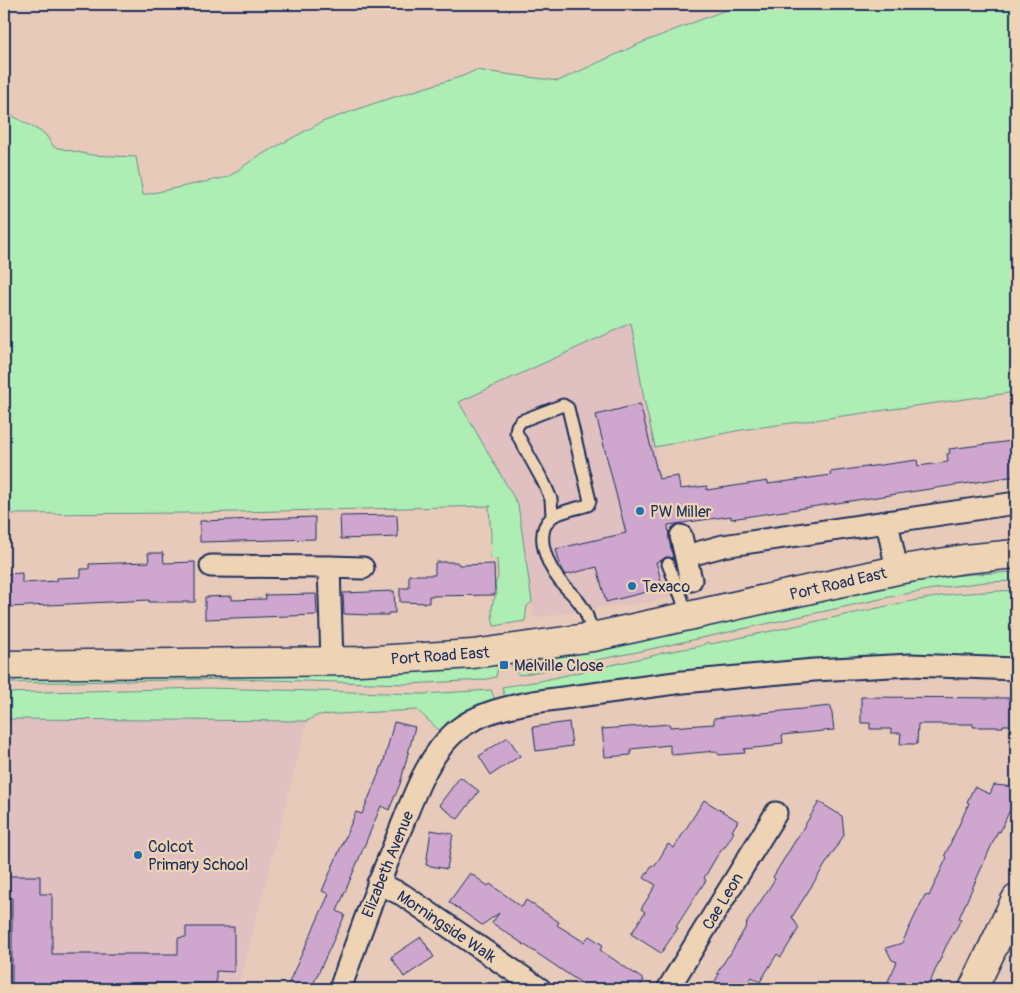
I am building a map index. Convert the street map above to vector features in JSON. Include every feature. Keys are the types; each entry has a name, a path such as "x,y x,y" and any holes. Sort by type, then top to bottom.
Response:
{"main road":[{"name":"Port Road East","path":"4,665 332,661 473,654 593,637 897,570 964,559 1016,554"},
{"path":"973,989 1013,916"}],"street":[{"path":"691,580 678,552 1016,503"},
{"path":"887,522 897,570"},
{"path":"329,567 332,661"},
{"path":"222,571 329,567 363,568"},
{"name":"Elizabeth Avenue","path":"340,989 378,883 421,781 444,743 467,723 494,710 607,691 693,681 858,668 911,665 1016,669"},
{"name":"Cae Leon","path":"668,989 776,813"},
{"name":"Morningside Walk","path":"378,883 403,895 540,989"}],"lane":[{"path":"552,516 588,506 590,501 568,408 563,405 521,421 517,426 516,432 551,499 552,516 545,526 543,539 545,554 560,582 585,609 593,637"},
{"path":"678,552 682,599 686,618"}],"shaded area":[{"path":"631,323 644,399 687,589 692,593 638,604 603,607 534,618 518,505 459,402"},
{"name":"Colcot Primary School","path":"4,719 307,721 238,989 4,989"}],"green space":[{"path":"741,4 1016,4 1016,392 741,430 655,447 644,399 631,323 459,402 518,505 532,602 527,606 525,621 494,626 492,605 497,594 495,585 498,577 497,559 490,558 489,508 491,506 195,513 4,514 4,111 45,134 54,147 91,155 136,157 143,195 228,177 257,157 322,122 375,103 463,76 476,70 558,81 641,43"},
{"path":"1016,572 1016,581 985,582 899,595 637,652 520,675 512,669 512,665 520,664 519,659 908,580"},
{"path":"1016,590 1016,663 505,698 502,687 540,681 661,653 701,646 708,642 711,644 901,603 953,594"},
{"path":"499,662 496,677 482,680 408,684 234,679 4,683 4,676"},
{"path":"206,688 423,694 491,690 495,700 448,724 440,731 417,710 318,715 307,721 4,719 4,693"}],"building":[{"path":"640,404 659,479 678,476 680,489 707,486 707,490 768,481 768,484 831,475 830,472 917,460 918,466 948,462 947,454 950,453 949,449 1012,441 1012,446 1016,445 1016,476 731,519 731,516 668,525 673,558 666,557 656,562 663,588 606,602 597,567 565,575 556,549 626,533 596,415"},
{"path":"397,515 398,537 341,539 340,516"},
{"path":"315,517 315,539 200,542 200,521"},
{"path":"148,553 163,553 164,563 195,562 195,602 149,602 149,600 9,607 4,574 22,573 22,583 57,581 57,578 81,577 81,569 89,569 89,564 149,562"},
{"path":"457,562 459,565 494,564 495,595 429,596 429,603 400,602 400,588 409,588 409,575 435,575 435,563"},
{"path":"394,591 395,613 388,613 388,615 344,614 343,593"},
{"path":"316,594 317,615 205,619 205,597 232,596 232,600 266,599 265,595"},
{"path":"861,697 1012,698 1012,725 1003,725 1003,727 973,727 973,724 918,724 917,744 900,744 901,733 891,733 891,729 870,729 870,723 861,723"},
{"path":"831,706 834,730 782,735 783,743 774,744 774,746 744,749 745,753 719,755 716,751 672,755 670,745 631,749 631,755 605,757 602,729 670,724 670,727 714,724 714,718"},
{"path":"394,722 415,727 400,784 389,810 381,806 337,911 345,915 311,989 304,989 289,982 329,894 322,891 356,812 362,814 384,761"},
{"path":"569,722 572,746 536,751 533,727"},
{"path":"508,737 520,756 491,775 479,756"},
{"path":"460,777 479,791 458,819 439,805"},
{"path":"994,785 1016,787 1016,807 1012,805 1000,832 998,831 959,918 961,919 946,946 927,989 902,989 893,985 888,981 897,962 892,960 886,948 902,943 925,895 929,896 947,857 945,855 969,803 967,802 974,787 990,794"},
{"path":"704,800 738,821 732,831 734,832 704,878 706,880 676,927 678,928 661,953 631,934 645,912 641,909 656,885 644,878 652,865 655,866 668,844 674,848"},
{"path":"819,802 842,816 844,835 792,917 799,928 781,957 777,954 760,982 752,977 745,989 724,989 714,983 719,974 717,973 775,879 773,877"},
{"path":"431,830 453,834 447,869 426,865"},
{"path":"470,873 488,886 490,884 522,907 526,900 559,922 557,925 584,942 589,936 603,945 600,950 644,980 638,989 590,989 492,923 499,913 482,925 449,902"},
{"path":"4,876 40,876 40,894 52,894 52,954 178,954 178,938 186,937 186,927 234,927 234,972 216,971 216,983 146,983 146,989 12,989 12,898 4,897"},
{"path":"421,937 434,957 404,977 391,957"}],"place":[{"name":"PW Miller","path":"640,511"},
{"name":"Texaco","path":"632,586"},
{"name":"Melville Close","path":"504,665"},
{"name":"Colcot Primary School","path":"138,855"}]}
